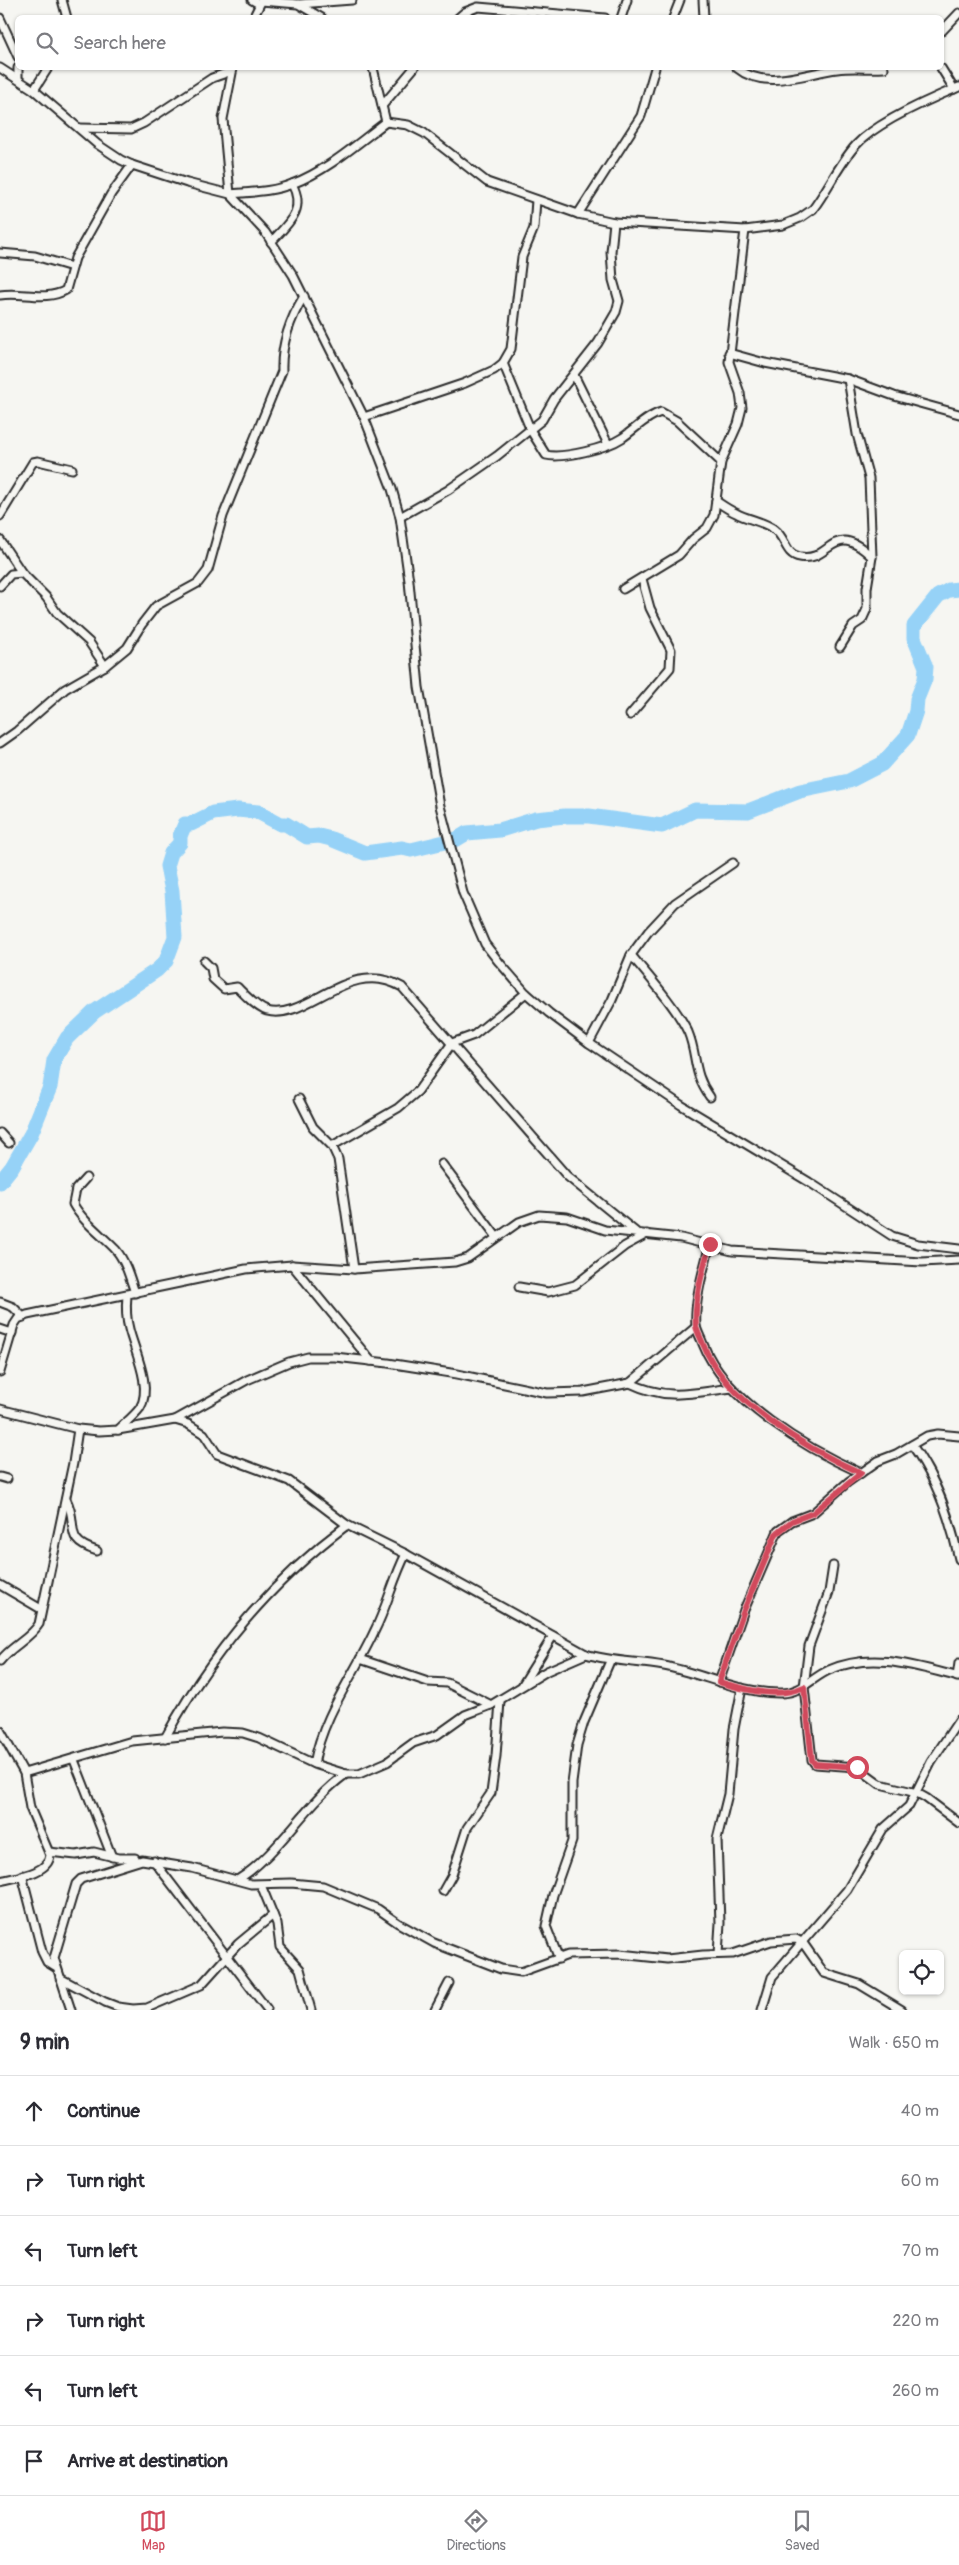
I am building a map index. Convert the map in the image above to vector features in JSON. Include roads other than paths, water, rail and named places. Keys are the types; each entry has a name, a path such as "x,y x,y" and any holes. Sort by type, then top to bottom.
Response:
{"street":[{"path":"62,0 66,15"},
{"path":"252,0 298,4 352,0"},
{"path":"623,15 627,0"},
{"path":"674,15 680,0"},
{"path":"703,0 704,15"},
{"path":"254,15 260,2"},
{"path":"298,4 317,15"},
{"path":"462,15 478,6 573,15"},
{"path":"944,29 959,13"},
{"path":"0,18 15,50"},
{"path":"0,68 34,90 97,144 132,166 230,194 261,192 292,184 348,152 386,122 408,125 424,133 487,182 578,214 614,222 745,230 783,224 807,214 813,209 847,157 863,138 882,126 956,88 942,70"},
{"path":"18,70 18,78"},
{"path":"34,90 47,70"},
{"path":"78,128 130,129 144,123 212,78 231,70"},
{"path":"233,70 223,119 230,194 265,232 293,275 364,417 384,464 400,517 409,581 419,687 440,806 463,893 485,944 526,993 588,1043 681,1105 809,1182 892,1236 918,1244 959,1249"},
{"path":"373,70 386,122"},
{"path":"382,106 412,70"},
{"path":"578,214 641,116 654,70"},
{"path":"742,70 756,78 771,80 833,70"},
{"path":"0,294 58,295 66,290 72,267 111,194 132,166"},
{"path":"271,242 296,211 299,202 292,184"},
{"path":"364,417 465,382 494,370 503,363 511,349 522,257 534,228 536,200"},
{"path":"400,517 448,490 532,431 542,420 562,388 598,343 616,312 619,301 613,280 611,252 614,222"},
{"path":"622,589 642,579 679,555 692,539 707,528 714,515 721,462 738,424 742,408 740,394 728,362 745,230"},
{"path":"0,253 35,256 72,267"},
{"path":"0,743 17,731 60,692 105,666 127,648 156,606 198,583 208,570 223,516 282,371 281,350 293,316 304,296"},
{"path":"730,353 754,361 848,379 894,396 959,414"},
{"path":"503,363 541,450 551,456 592,450 620,440 657,413 665,413 721,462"},
{"path":"574,375 608,444"},
{"path":"840,647 849,632 862,620 867,609 867,588 872,557 869,478 857,434 848,379"},
{"path":"0,516 32,462 38,461 72,469"},
{"path":"716,500 736,513 774,529 781,535 788,550 799,557 808,558 832,544 847,540 862,547 872,557"},
{"path":"0,540 22,573 46,596 57,613 89,642 105,666"},
{"path":"0,586 11,574 22,573"},
{"path":"630,715 670,668 671,650 650,608 642,579"},
{"path":"588,1043 612,1000 631,955 648,932 674,903 733,863"},
{"path":"631,955 671,1006 688,1032 697,1076 710,1097"},
{"path":"204,961 211,968 213,979 224,989 237,987 266,1010 276,1012 292,1008 348,983 376,978 386,979 402,987 567,1176 638,1234"},
{"path":"332,1146 383,1118 418,1091 452,1043 474,1036 526,993"},
{"path":"299,1099 313,1127 332,1146 342,1176 354,1269"},
{"path":"0,1134 9,1143"},
{"path":"442,1164 496,1236"},
{"path":"86,1178 76,1189 73,1204 124,1262 131,1294 126,1308 129,1330 139,1357 144,1392 140,1407 118,1430"},
{"path":"0,1372 16,1322 23,1317 56,1307 131,1294 246,1269 292,1266 354,1269 454,1262 468,1258 496,1236 519,1222 539,1215 567,1217 605,1230 648,1234 710,1244 732,1251 922,1262 959,1260"},
{"path":"519,1287 548,1292 575,1285 624,1246 648,1234"},
{"path":"710,1244 697,1307 696,1327 710,1362 755,1411 833,1461 861,1473"},
{"path":"292,1266 370,1361"},
{"path":"0,1302 13,1307 23,1317"},
{"path":"0,1409 78,1429 118,1430 175,1420 248,1380 296,1359 335,1357 457,1374 547,1393 583,1392 630,1383 696,1327"},
{"path":"0,1329 12,1333"},
{"path":"630,1383 649,1392 670,1396 732,1388"},
{"path":"175,1420 188,1424 204,1434 217,1454 225,1459 273,1473 299,1486 324,1510 347,1525 406,1554 586,1654 610,1661 663,1666 742,1688 784,1693 804,1687 828,1670 847,1663 880,1660 958,1677 959,1663"},
{"path":"0,1659 36,1630 39,1624 66,1499 78,1429"},
{"path":"719,1682 744,1610 776,1534 792,1521 813,1513 878,1461 933,1435 959,1436"},
{"path":"912,1445 928,1467 952,1527 959,1559"},
{"path":"66,1499 71,1509 72,1526 77,1542 98,1552"},
{"path":"165,1738 186,1700 210,1663 237,1630 291,1572 319,1546 347,1525"},
{"path":"314,1764 322,1732 328,1718 375,1632 406,1554"},
{"path":"833,1566 829,1592 808,1646 804,1687 809,1751 815,1764 857,1767 880,1784 917,1793 959,1823"},
{"path":"0,1585 41,1609"},
{"path":"521,1686 553,1636"},
{"path":"24,1773 74,1760 132,1741 203,1733 243,1733 275,1744 314,1764 346,1774 367,1772 387,1762 413,1743 437,1735 465,1716 500,1701 547,1671 586,1654"},
{"path":"360,1659 428,1682 447,1683 491,1705"},
{"path":"559,1959 546,1926 553,1895 572,1841 572,1783 577,1745 584,1722 610,1661"},
{"path":"718,1954 720,1930 716,1839 728,1794 734,1729 742,1688"},
{"path":"443,1891 452,1875 467,1828 490,1793 496,1756 500,1701"},
{"path":"762,2010 772,1977 847,1890 883,1828 909,1806 931,1762 959,1720"},
{"path":"0,1730 24,1773 30,1808 49,1852 49,1861 45,1867 0,1881"},
{"path":"74,1760 112,1857"},
{"path":"239,1879 250,1872 274,1849 321,1797 346,1774"},
{"path":"49,1852 76,1855 96,1853 128,1859 146,1856 156,1862 267,2010"},
{"path":"71,2010 55,1967 55,1949 77,1882 133,1861 142,1860 261,1885 291,1883 323,1886 378,1909 416,1934 501,1969 521,1972 568,1955 584,1953 667,1959 733,1954 772,1941 788,1938 803,1943 824,1973 859,1984 902,2010"},
{"path":"22,1875 42,1952 47,1962 55,1967"},
{"path":"261,1885 273,1915 280,1947 300,1969 311,2010"},
{"path":"60,1978 118,2007 147,2008 201,1984 226,1957 273,1915"},
{"path":"435,2010 449,1983"}],"waterway":[{"path":"0,1182 12,1167 31,1134 50,1087 54,1060 67,1038 94,1012 157,970 166,961 175,937 172,891 167,866 171,853 180,843 180,836 185,824 191,824 213,813 238,810 258,812 280,824 286,824 307,837 319,836 331,839 365,853 402,848 411,850 457,839 467,833 500,830 536,819 565,816 589,816 662,826 695,810 748,811 800,791 849,781 882,764 908,735 916,711 917,699 925,679 926,667 914,638 914,626 938,596 949,590 959,589"}]}
